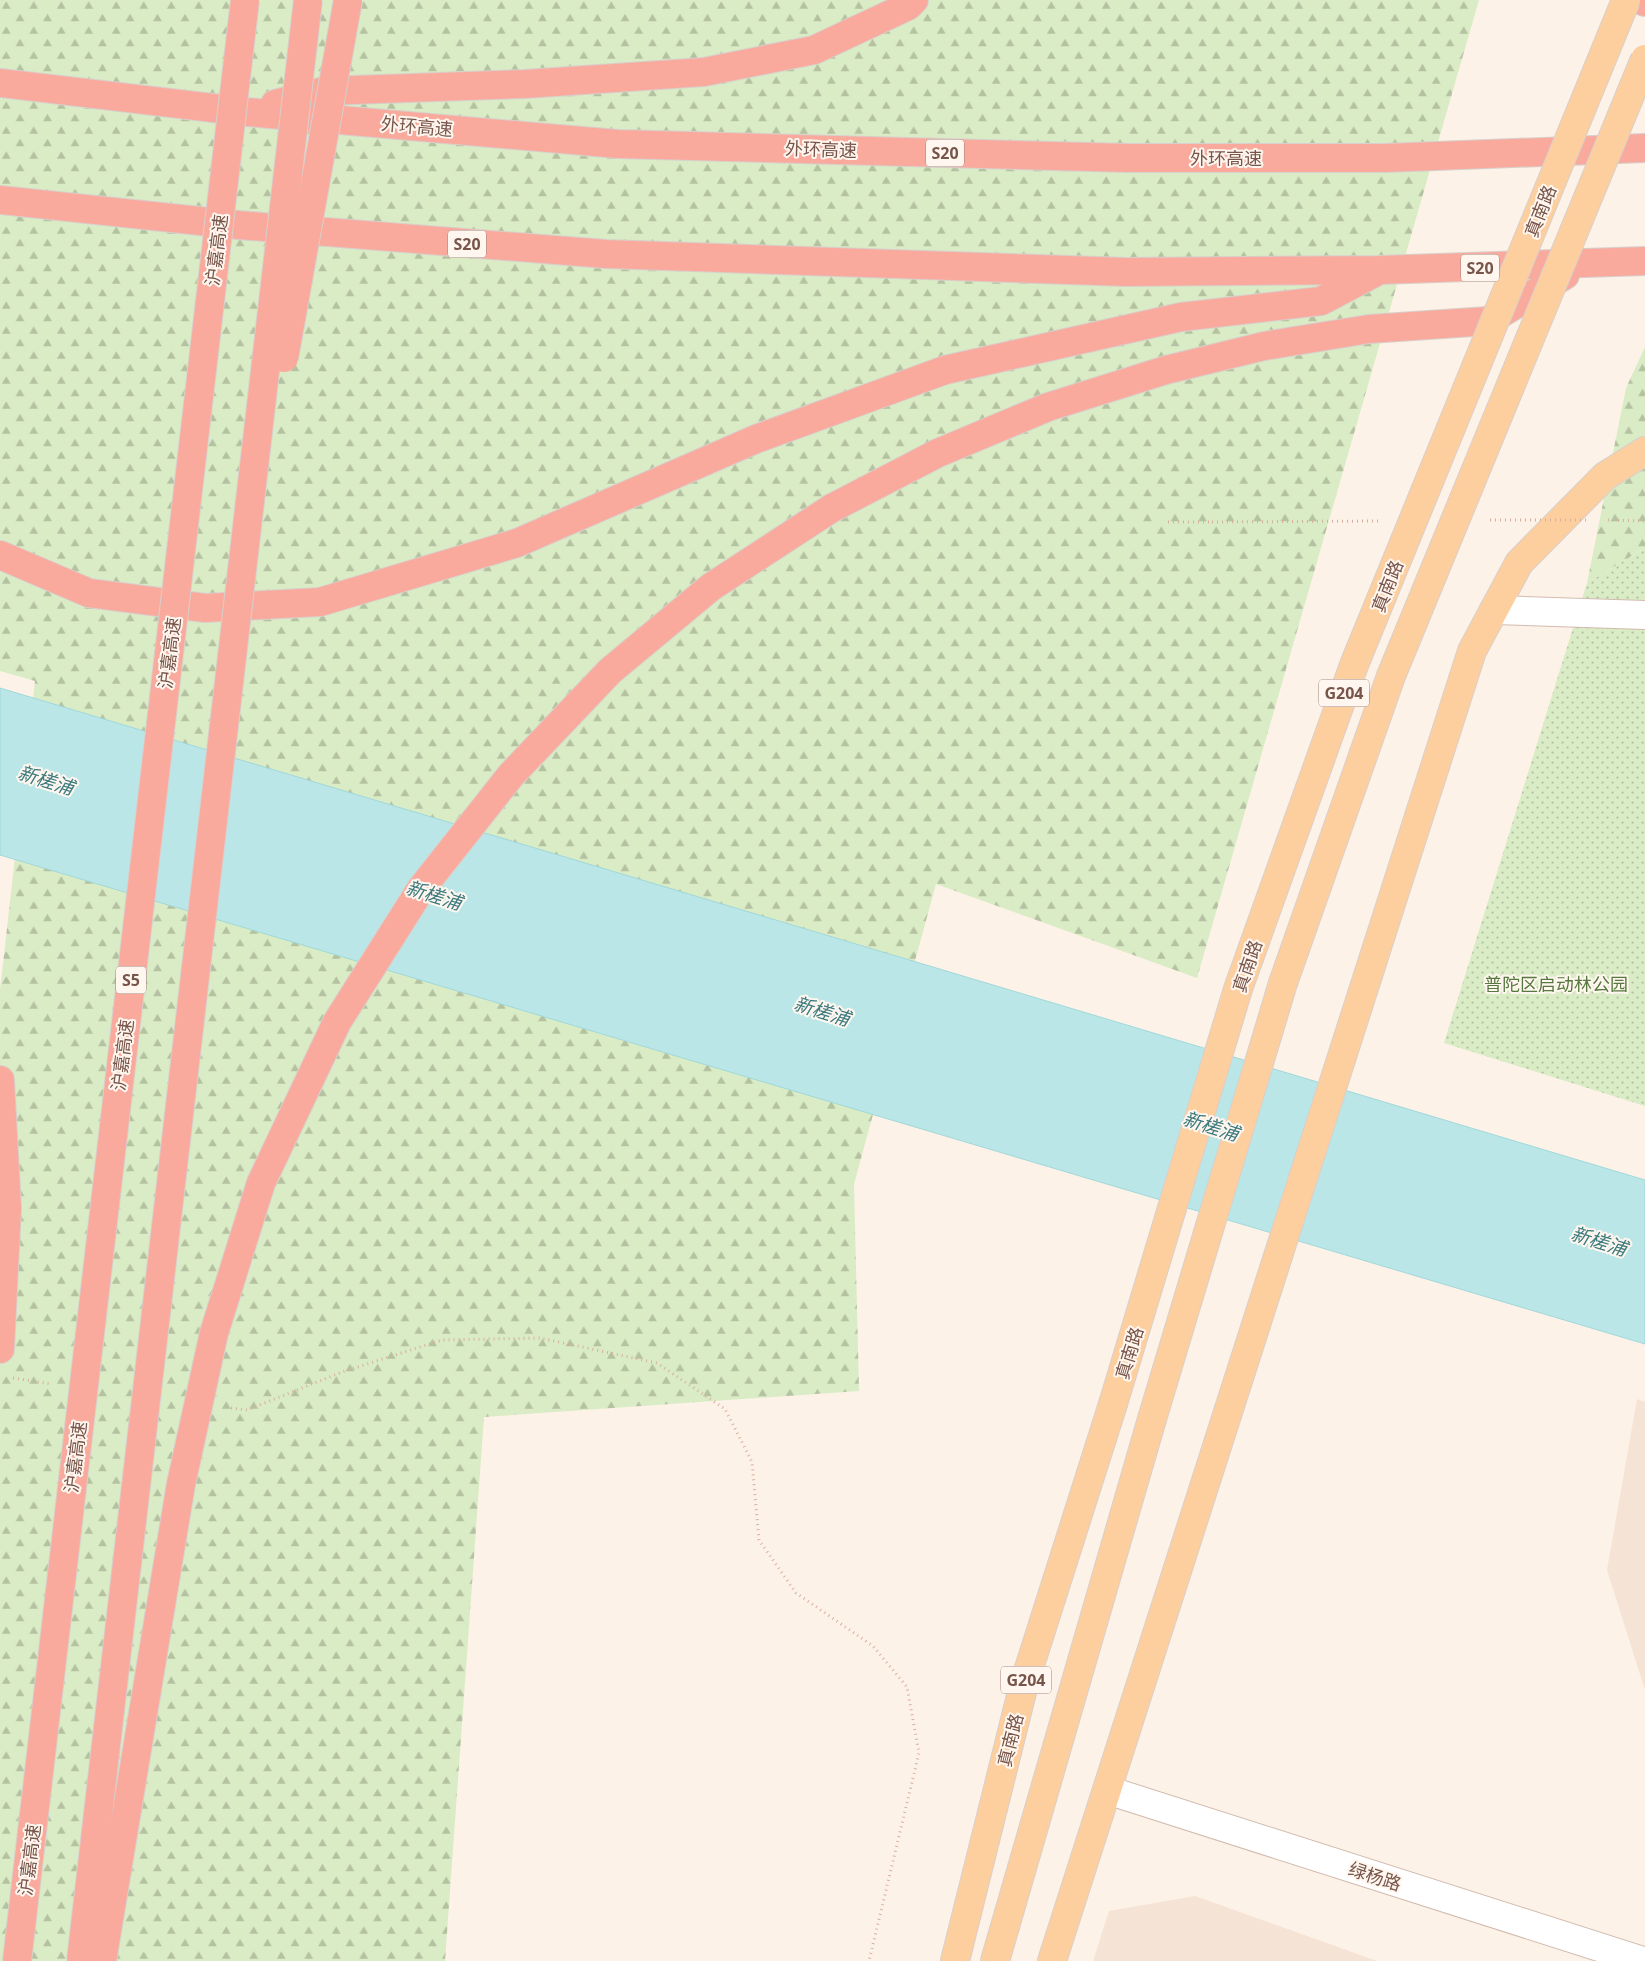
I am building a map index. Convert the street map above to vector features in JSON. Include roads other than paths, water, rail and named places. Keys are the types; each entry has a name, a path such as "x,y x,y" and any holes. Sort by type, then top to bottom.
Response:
{"highway":[{"name":"沪嘉高速","path":"17,1961 245,0"},
{"path":"81,1961 308,0"},
{"path":"236,625 348,0"},
{"path":"247,112 324,91 525,84 704,72 814,50 908,6 914,0"},
{"path":"1640,0 1645,2"},
{"name":"外环高速","path":"0,83 247,112 618,144 1089,157 1385,158 1645,148"},
{"name":"S20","path":"0,200 238,225 606,254 1126,272 1379,270 1581,265 1645,261"},
{"path":"102,1961 181,1484 214,1333 261,1183 337,1022 421,889 511,775 610,671 711,587 832,508 938,453 1048,407 1166,370 1264,346 1369,329 1488,322 1581,265"},
{"path":"0,555 89,593 205,608 320,602 517,543 756,438 945,370 1181,318 1321,301 1379,270"},
{"path":"0,1080 7,1208 0,1349"}],"main road":[{"name":"真南路","path":"956,1961 1024,1684 1113,1404 1238,989 1354,665 1626,0"},
{"name":"G204","path":"995,1961 1152,1419 1283,983 1391,676 1645,60"},
{"path":"1052,1961 1472,651 1519,563 1605,476 1645,452"}],"street":[{"path":"1494,610 1645,615"},
{"name":"绿杨路","path":"1107,1790 1643,1961"}],"water":[{"name":"新槎浦","path":"0,688 1645,1180 1645,1344 0,855"}],"park label":[{"name":"普陀区启动林公园","path":"1556,984"}]}
